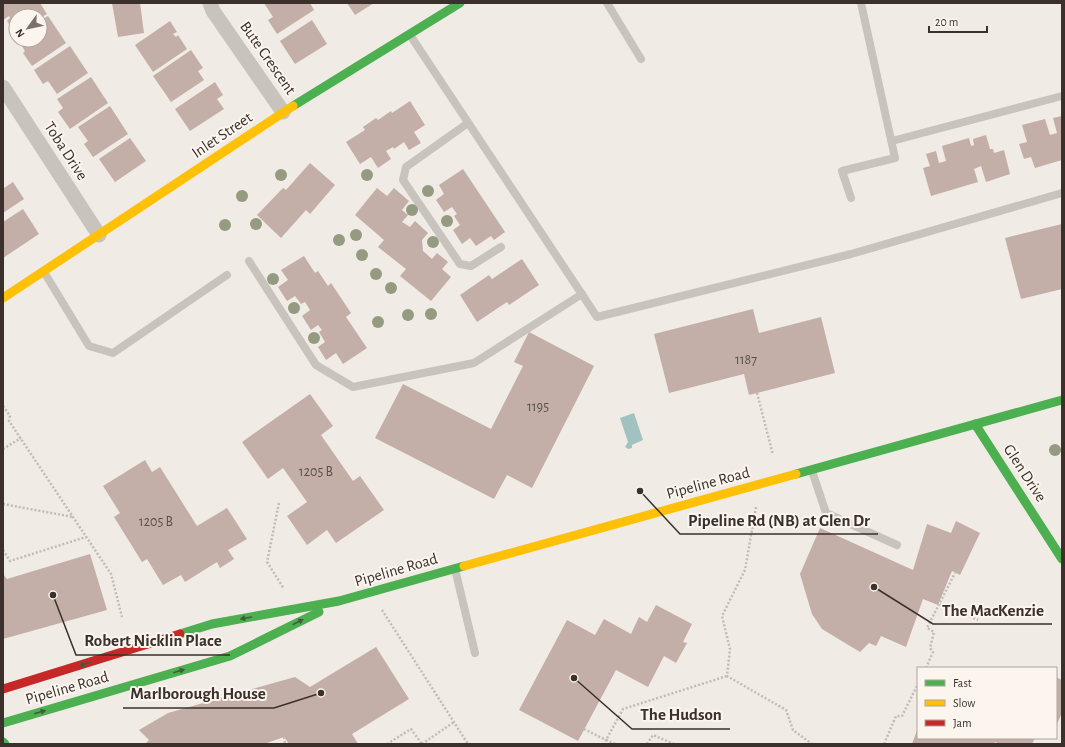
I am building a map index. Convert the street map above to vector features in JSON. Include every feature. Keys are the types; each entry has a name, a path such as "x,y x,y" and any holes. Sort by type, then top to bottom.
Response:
{"main road":[{"name":"Inlet Street","path":"3,298 284,112 460,3"},
{"name":"Pipeline Road","path":"3,689 212,624 339,601 1062,400"},
{"name":"Glen Drive","path":"975,424 1062,559"},
{"name":"Pipeline Road","path":"3,723 230,656 339,601"}],"street":[{"name":"Bute Crescent","path":"210,3 213,11 284,112"},
{"name":"Toba Drive","path":"3,87 99,234"}],"lane":[{"path":"607,3 641,59"},
{"path":"851,198 842,171 895,158 861,3"},
{"path":"410,35 597,317 851,254 1062,193"},
{"path":"892,141 1062,96"},
{"path":"468,122 406,167 403,180 460,264 471,266 501,247"},
{"path":"249,262 316,365 353,387 474,362 582,294"},
{"path":"44,271 89,346 113,353 227,274"},
{"path":"811,470 826,513 897,545"},
{"path":"455,569 475,653"}],"path":[{"path":"757,393 773,455"},
{"path":"3,406 10,416 9,421 111,574 122,617"},
{"path":"3,449 20,438"},
{"path":"727,676 730,649 722,616 745,570 760,485"},
{"path":"279,503 267,562 284,589"},
{"path":"3,504 73,517"},
{"path":"3,550 10,561 86,537"},
{"path":"926,667 934,652 930,648 934,632 927,628 955,572"},
{"path":"371,592 468,744"},
{"path":"940,604 978,620"},
{"path":"604,744 623,709 727,676 786,710 793,730 812,744"},
{"path":"884,744 896,716 902,716 917,686"},
{"path":"387,744 411,729 422,744 454,722"},
{"path":"584,728 616,744"},
{"path":"647,744 653,735 674,744"},
{"path":"284,737 286,744"}],"water":[{"path":"634,413 643,440 632,445 632,448 628,449 625,447 628,442 620,418"}],"building":[{"path":"3,3 40,3 43,8 8,8 8,17 3,20"},
{"path":"112,3 140,3 144,33 118,37"},
{"path":"264,3 310,3 314,10 277,34 268,20 273,17"},
{"path":"347,3 374,3 355,15"},
{"path":"48,16 66,43 32,66 23,53 25,51 23,48 48,48"},
{"path":"312,20 327,44 295,64 280,41"},
{"path":"170,21 177,32 173,34 176,37 178,35 187,49 153,72 135,45"},
{"path":"70,46 88,73 57,94 48,81 43,84 34,70"},
{"path":"191,50 203,68 198,71 204,80 171,102 153,76"},
{"path":"91,77 108,103 70,129 58,112 63,108 57,99"},
{"path":"215,82 223,95 217,99 224,109 190,131 175,109"},
{"path":"410,101 425,125 414,132 421,143 409,150 404,142 394,149 393,147 386,151 391,159 378,168 371,157 360,164 346,142 365,130 363,127 376,118 378,120 391,111 392,113"},
{"path":"110,106 128,134 93,157 84,144 88,141 78,127"},
{"path":"1062,116 1062,160 1035,168 1031,157 1024,159 1019,144 1027,142 1022,125 1045,119 1050,135 1057,133 1053,118"},
{"path":"986,135 990,149 993,149 994,153 1004,150 1010,174 986,182 981,166 974,169 978,182 931,196 923,168 930,166 926,154 936,151 939,163 946,161 942,146 969,138 971,146 974,145 973,139"},
{"path":"130,138 146,161 115,182 99,159"},
{"path":"310,163 335,185 310,214 306,210 281,238 257,215 283,188 286,190"},
{"path":"463,169 505,232 494,240 491,236 476,246 470,238 462,244 453,230 460,225 454,216 457,214 452,207 444,212 436,200 444,194 439,185"},
{"path":"13,182 24,199 3,213 3,186 4,188"},
{"path":"377,188 387,196 394,188 409,201 402,210 408,215 402,222 410,227 415,221 428,233 422,240 423,251 432,259 437,253 448,262 442,269 451,277 431,301 400,276 406,269 378,247 384,240 355,215"},
{"path":"23,209 39,234 3,258 3,222"},
{"path":"1062,224 1062,289 1021,299 1005,238"},
{"path":"304,256 315,273 318,271 328,286 331,283 351,313 346,317 367,348 343,364 336,353 326,360 318,347 325,342 319,332 322,330 318,325 311,330 302,316 310,310 305,302 301,304 295,296 287,301 278,287 288,280 281,270"},
{"path":"522,259 539,285 509,305 507,302 477,322 460,295 489,275 492,279"},
{"path":"753,309 759,333 821,317 835,373 749,395 744,374 669,393 654,334"},
{"path":"529,332 594,366 532,488 507,475 494,499 375,438 403,384 491,429 523,366 514,362"},
{"path":"310,394 333,426 321,435 353,481 360,476 384,510 336,543 327,530 307,545 287,516 307,502 283,468 268,479 242,442"},
{"path":"145,460 152,472 160,467 197,526 227,508 247,539 228,550 234,559 220,568 217,562 185,582 181,575 163,585 147,559 142,562 114,517 120,513 103,486"},
{"path":"956,521 980,533 960,575 952,571 938,605 923,599 906,647 881,636 876,646 869,643 860,652 822,629 812,614 800,574 820,528 913,570 927,524 951,533"},
{"path":"90,554 107,610 3,639 3,574 7,579"},
{"path":"656,605 692,624 683,642 687,643 676,663 664,656 648,687 616,670 578,741 519,710 567,620 595,635 604,619 631,634 639,617 647,622"},
{"path":"376,647 409,699 352,734 358,744 289,744 284,737 264,744 145,744 149,740 139,730 168,713 295,677 310,687"},
{"path":"1057,678 1062,680 1062,713 1057,724"},
{"path":"917,731 917,739 1034,739 1032,744 1000,744 995,742 994,744 912,744"}],"traffic: fast":[{"path":"293,106 460,3"},
{"path":"796,474 1062,400"},
{"path":"975,424 1062,559"},
{"path":"180,634 212,624 339,601 464,566"},
{"path":"3,723 230,656 319,612"}],"traffic: slow":[{"path":"3,298 293,106"},
{"path":"464,566 796,474"}],"traffic: jam":[{"path":"3,689 180,634"}],"place":[{"name":"Pipeline Rd (NB) at Glen Dr","path":"640,491"},
{"name":"The MacKenzie","path":"874,587"},
{"name":"Robert Nicklin Place","path":"53,595"},
{"name":"The Hudson","path":"574,678"},
{"name":"Marlborough House","path":"321,693"}]}
